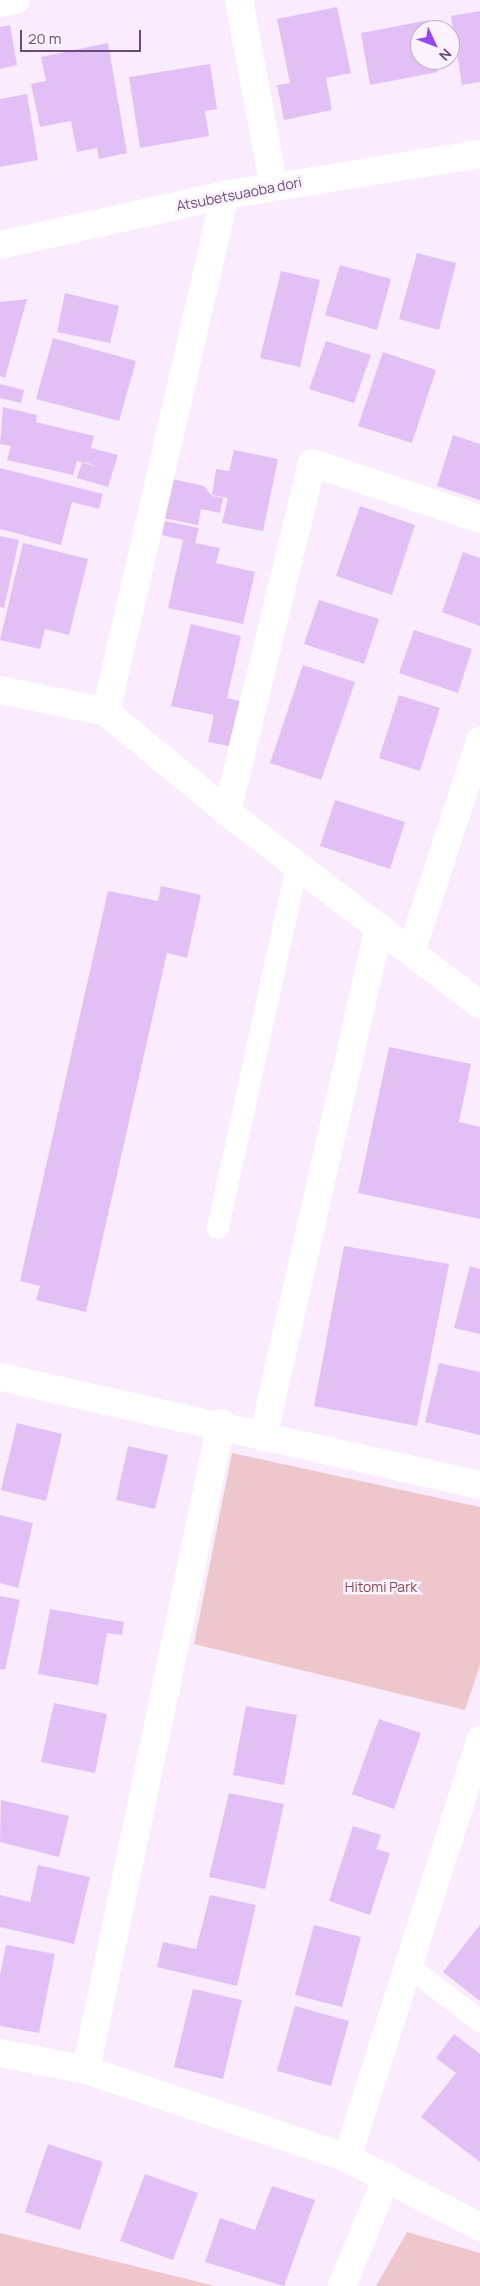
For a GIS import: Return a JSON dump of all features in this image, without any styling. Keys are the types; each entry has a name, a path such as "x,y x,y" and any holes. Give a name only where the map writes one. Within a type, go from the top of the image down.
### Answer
{"street":[{"path":"0,3 16,0"},
{"path":"239,0 274,186"},
{"name":"Atsubetsuaoba dori","path":"0,245 225,195 480,154"},
{"path":"106,712 225,195"},
{"path":"226,812 312,463 480,519"},
{"path":"0,690 106,712 226,812 412,952 480,1006"},
{"path":"412,952 480,740"},
{"path":"263,1437 379,927"},
{"path":"0,1377 221,1423 263,1437 480,1485"},
{"path":"86,2070 221,1423"},
{"path":"347,2158 480,1740"},
{"path":"0,2053 86,2070 347,2158 387,2177 480,2227"},
{"path":"342,2286 387,2177"}],"lane":[{"path":"218,1228 297,866"},
{"path":"408,1966 480,2021"}],"green space":[{"name":"Hitomi Park","path":"232,1453 480,1507 480,1665 465,1710 194,1644"},
{"path":"407,2232 480,2253 480,2286 376,2286"},
{"path":"0,2233 215,2286 0,2286"}],"building":[{"path":"337,7 351,73 326,78 332,110 284,120 277,85 290,83 277,19"},
{"path":"480,11 480,82 462,85 460,70 460,20 452,20 451,16"},
{"path":"410,24 410,70 438,70 438,72 370,85 361,33"},
{"path":"10,25 17,65 0,69 0,27"},
{"path":"108,43 127,153 99,159 97,148 77,152 71,121 40,127 31,84 46,81 41,57"},
{"path":"210,64 217,109 205,111 209,136 140,148 129,77"},
{"path":"27,94 38,160 0,167 0,99"},
{"path":"417,253 456,263 439,330 399,319"},
{"path":"340,265 391,279 377,330 325,315"},
{"path":"281,271 320,280 300,367 260,358"},
{"path":"65,293 119,306 110,343 57,332"},
{"path":"27,299 5,378 0,376 0,302"},
{"path":"53,338 136,361 119,421 36,399"},
{"path":"326,341 371,355 354,403 309,389"},
{"path":"383,352 436,370 412,443 358,426"},
{"path":"0,384 24,390 21,403 0,398"},
{"path":"3,407 37,415 36,422 94,436 91,448 118,455 108,487 77,478 82,462 97,467 88,463 77,461 73,475 7,460 11,446 0,444"},
{"path":"453,435 480,444 480,500 437,486"},
{"path":"234,450 278,459 263,531 222,523 228,498 212,495 216,469 229,471"},
{"path":"0,468 103,494 99,509 72,502 61,545 0,529"},
{"path":"172,479 204,486 212,496 223,498 220,513 201,509 198,525 163,518"},
{"path":"360,506 415,525 392,595 336,576"},
{"path":"165,521 199,528 195,543 220,548 216,563 255,572 243,624 168,608 183,540 162,535"},
{"path":"0,536 19,540 4,608 0,607"},
{"path":"23,543 88,559 69,635 45,629 40,649 0,640"},
{"path":"463,552 480,558 480,626 442,612"},
{"path":"319,600 379,619 364,664 304,644"},
{"path":"191,624 241,636 227,698 240,701 229,746 208,742 214,715 171,706"},
{"path":"414,630 472,649 458,693 399,673"},
{"path":"303,665 355,682 321,780 270,763"},
{"path":"399,695 440,708 420,771 379,758"},
{"path":"335,800 405,822 390,869 320,846"},
{"path":"161,886 201,895 187,958 167,953 86,1312 36,1300 40,1286 20,1281 108,891 158,901"},
{"path":"389,1047 471,1064 459,1122 480,1127 480,1219 358,1193"},
{"path":"344,1246 449,1264 417,1426 314,1406"},
{"path":"470,1266 480,1269 480,1334 454,1328"},
{"path":"439,1363 480,1372 480,1435 425,1422"},
{"path":"17,1423 62,1434 46,1501 1,1490"},
{"path":"128,1446 168,1455 155,1509 116,1500"},
{"path":"0,1515 33,1523 18,1588 0,1583"},
{"path":"0,1596 20,1600 5,1670 0,1669"},
{"path":"50,1609 124,1622 122,1635 107,1633 98,1685 38,1674"},
{"path":"54,1703 107,1714 95,1773 41,1762"},
{"path":"246,1706 297,1715 284,1785 233,1775"},
{"path":"379,1719 421,1733 394,1809 352,1794"},
{"path":"229,1793 284,1804 265,1889 209,1877"},
{"path":"1,1800 69,1816 59,1857 0,1842"},
{"path":"353,1826 381,1835 376,1849 390,1853 370,1915 329,1901"},
{"path":"38,1865 90,1877 74,1944 0,1927 0,1895 30,1902"},
{"path":"210,1895 256,1905 237,1986 157,1967 163,1942 196,1949"},
{"path":"314,1925 361,1937 342,2007 295,1995"},
{"path":"480,1925 480,2001 443,1972"},
{"path":"6,1945 55,1954 39,2033 0,2026 0,1975"},
{"path":"193,1989 242,2000 223,2079 174,2067"},
{"path":"295,2006 349,2021 331,2086 277,2071"},
{"path":"454,2034 480,2054 480,2162 421,2117 456,2073 436,2058"},
{"path":"48,2144 103,2162 80,2230 25,2212"},
{"path":"145,2174 198,2193 173,2260 120,2241"},
{"path":"272,2186 315,2200 284,2286 205,2262 220,2218 255,2230"}]}
